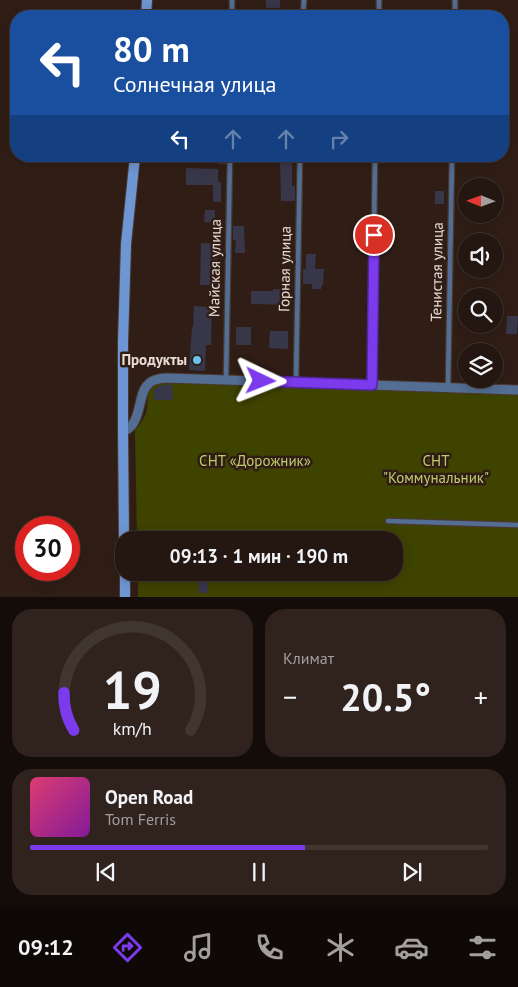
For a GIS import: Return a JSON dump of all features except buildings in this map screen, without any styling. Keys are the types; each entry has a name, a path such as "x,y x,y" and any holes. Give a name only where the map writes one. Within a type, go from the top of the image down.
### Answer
{"main road":[{"path":"124,531 123,342 126,244 134,162"},
{"path":"125,581 125,597"}],"street":[{"path":"123,432 136,419 143,390 153,380 167,378 518,390"}],"lane":[{"name":"Майская улица","path":"226,380 230,162"},
{"name":"Горная улица","path":"296,382 300,162"},
{"path":"372,385 375,162"},
{"name":"Тенистая улица","path":"448,388 452,162"},
{"path":"388,521 518,525"}],"green space":[{"path":"168,381 518,390 518,597 138,597 138,581 403,581 403,531 137,531 135,430 146,414 148,394 152,384"}],"place":[{"name":"Продукты","path":"197,360"}],"route":[{"path":"261,381 372,385 374,235"}],"park label":[{"name":"СНТ «Дорожник»","path":"255,461"},
{"name":"СНТ \"Коммунальник\"","path":"436,470"}]}
